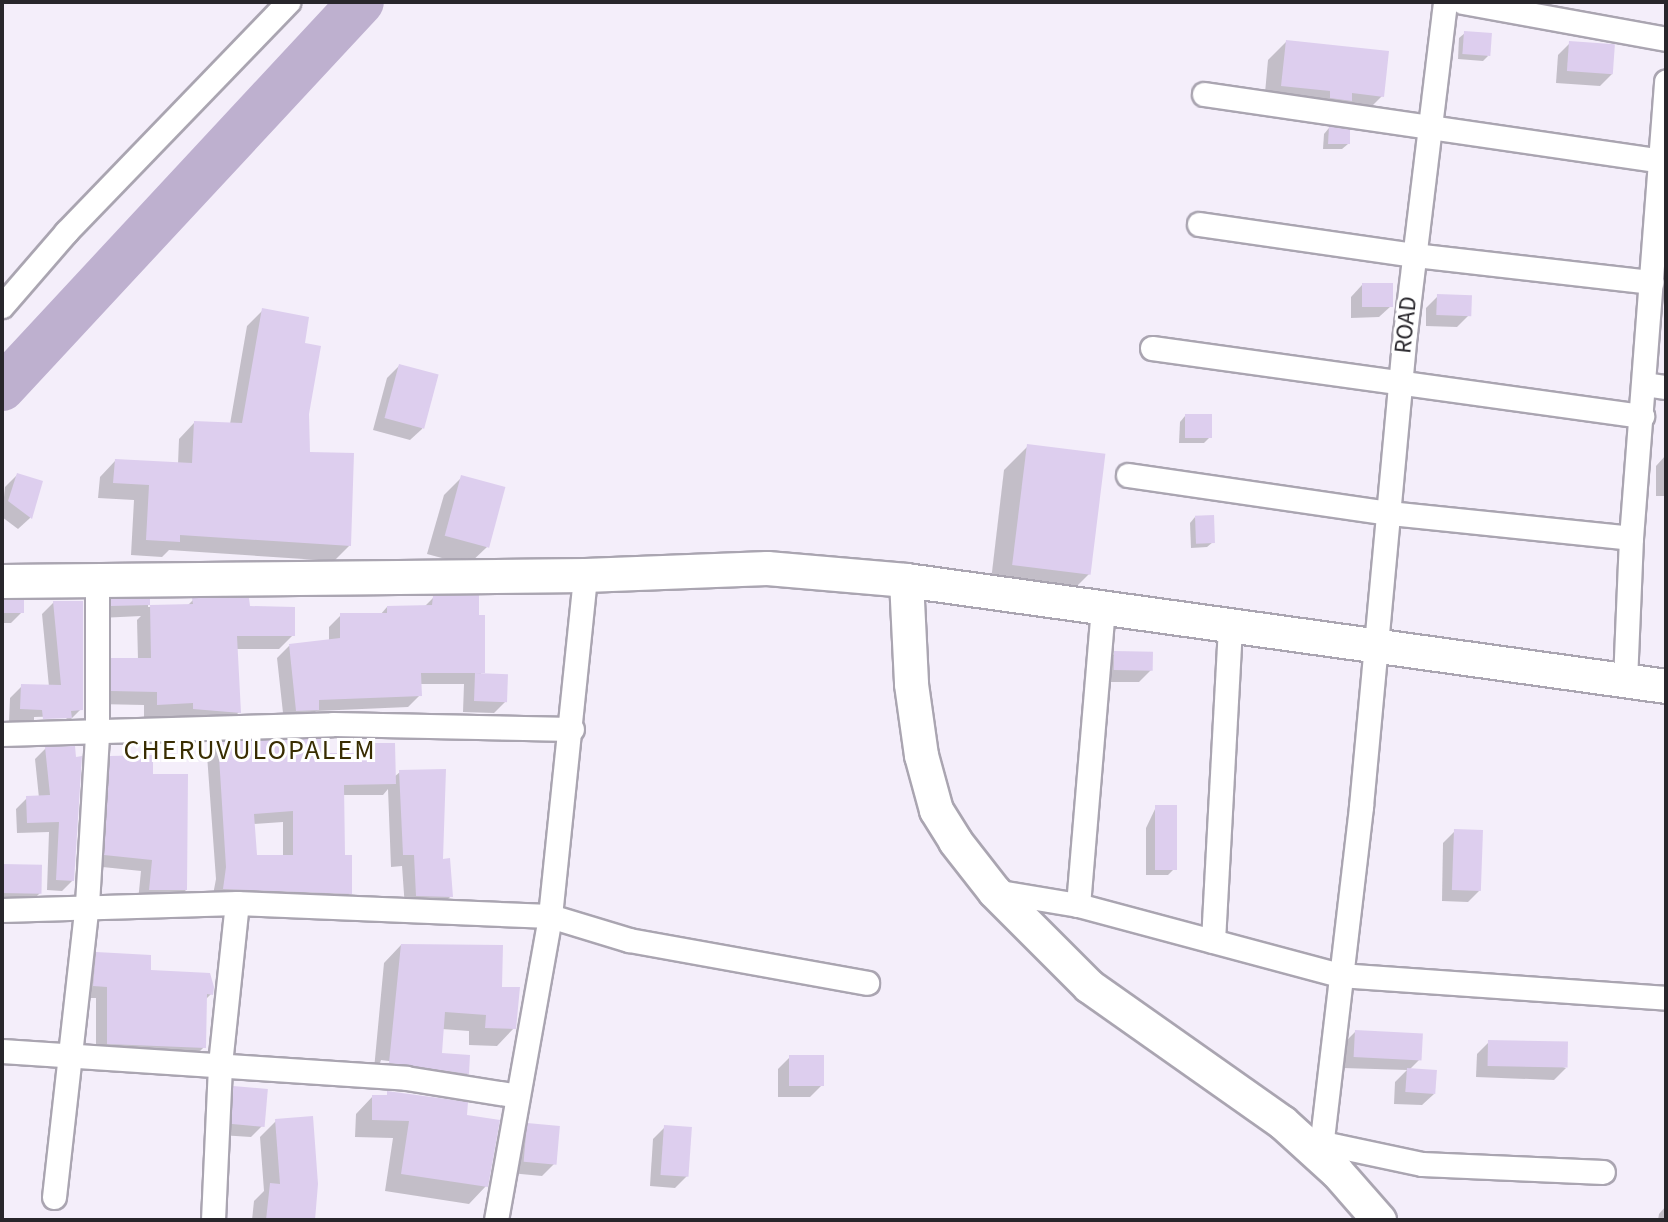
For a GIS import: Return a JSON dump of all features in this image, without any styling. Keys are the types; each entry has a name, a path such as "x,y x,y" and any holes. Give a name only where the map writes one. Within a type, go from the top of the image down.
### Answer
{"street":[{"path":"2,306 66,232 288,2"},
{"name":"ROAD","path":"1322,1149 1390,513 1414,255 1445,2"},
{"path":"1463,2 1666,39"},
{"path":"1625,681 1631,538 1642,416 1655,385 1651,282 1657,160 1666,81"},
{"path":"1204,94 1657,160"},
{"path":"1199,224 1414,255 1651,282"},
{"path":"1152,348 1642,416"},
{"path":"1128,475 1390,513 1631,538"},
{"path":"2,581 97,577 585,575 767,568 906,580 1374,648 1666,686"},
{"path":"496,1220 550,915 572,729 585,575"},
{"path":"54,1197 87,904 97,734 97,577"},
{"path":"906,580 911,684 921,755 936,810 994,891 1089,986 1322,1149 1379,1220"},
{"path":"1078,905 1103,608"},
{"path":"1213,941 1230,627"},
{"path":"2,734 97,734 333,724 572,729"},
{"path":"994,891 1078,905 1340,975 1666,998"},
{"path":"2,910 87,904 237,904 550,915 629,940 867,983"},
{"path":"213,1220 220,1064 237,904"},
{"path":"2,1051 405,1078 518,1096"},
{"path":"1322,1149 1422,1164 1603,1172"}],"building":[{"path":"1464,31 1492,33 1490,56 1462,54"},
{"path":"1286,40 1389,51 1384,97 1352,93 1352,101 1330,98 1330,91 1281,86"},
{"path":"1569,41 1615,44 1613,74 1567,71"},
{"path":"1329,126 1350,129 1350,144 1328,144"},
{"path":"1362,283 1393,283 1393,307 1362,307"},
{"path":"1437,294 1472,295 1471,316 1436,315"},
{"path":"262,308 309,317 305,343 321,346 309,414 310,452 354,453 351,546 180,535 180,542 146,540 149,485 113,483 115,459 192,463 194,421 242,423"},
{"path":"399,364 439,375 424,429 385,418"},
{"path":"1185,414 1212,414 1212,438 1185,438"},
{"path":"1027,444 1105,454 1091,575 1012,565"},
{"path":"17,473 43,481 32,519 8,501"},
{"path":"461,475 505,487 489,548 445,536"},
{"path":"1214,515 1215,543 1196,544 1195,516"},
{"path":"479,595 479,615 485,615 485,673 421,673 422,696 319,700 319,710 296,711 289,644 340,638 340,613 387,613 387,606 432,605 433,596"},
{"path":"192,598 249,598 250,606 295,607 295,636 237,636 241,713 193,709 193,703 157,705 157,692 111,691 111,658 151,658 150,605 193,604"},
{"path":"111,599 150,599 150,605 111,606"},
{"path":"2,600 24,600 24,613 2,613"},
{"path":"53,601 83,601 83,710 71,711 72,718 43,719 42,710 20,709 21,684 61,685"},
{"path":"1114,651 1153,652 1153,671 1114,670"},
{"path":"475,673 508,674 507,702 474,701"},
{"path":"322,738 323,753 371,753 371,743 395,743 396,784 344,785 345,855 352,855 352,894 223,889 226,867 218,741","holes":["293,811 293,855 257,855 254,814"]},
{"path":"75,746 76,757 82,756 74,881 56,880 59,822 27,823 26,796 50,795 45,747"},
{"path":"153,755 153,774 188,774 187,890 149,890 152,860 104,855 110,756"},
{"path":"446,769 443,859 450,858 453,897 416,896 414,855 403,855 399,770"},
{"path":"1155,805 1177,805 1177,870 1155,870"},
{"path":"1454,829 1483,830 1481,891 1452,890"},
{"path":"2,864 42,865 41,894 2,893"},
{"path":"401,944 503,945 502,987 520,987 516,1029 485,1028 486,1015 445,1012 442,1053 470,1055 469,1074 389,1063"},
{"path":"96,952 151,955 151,970 210,973 214,987 213,995 207,994 206,1048 107,1044 107,987 93,986"},
{"path":"1355,1030 1423,1034 1421,1061 1354,1057"},
{"path":"1488,1040 1568,1041 1568,1067 1488,1066"},
{"path":"789,1055 824,1055 824,1086 789,1086"},
{"path":"1407,1068 1437,1070 1435,1094 1405,1092"},
{"path":"233,1086 268,1089 265,1127 230,1124"},
{"path":"387,1091 468,1102 467,1115 500,1120 488,1187 401,1174 409,1121 372,1120 372,1095 387,1095"},
{"path":"313,1116 318,1184 315,1220 266,1220 270,1183 280,1184 275,1119"},
{"path":"527,1123 560,1126 556,1165 524,1162"},
{"path":"664,1125 692,1127 688,1177 661,1175"}],"waterway":[{"path":"2,388 361,2"}],"district":[{"name":"CHERUVULOPALEM","path":"250,750"}]}
